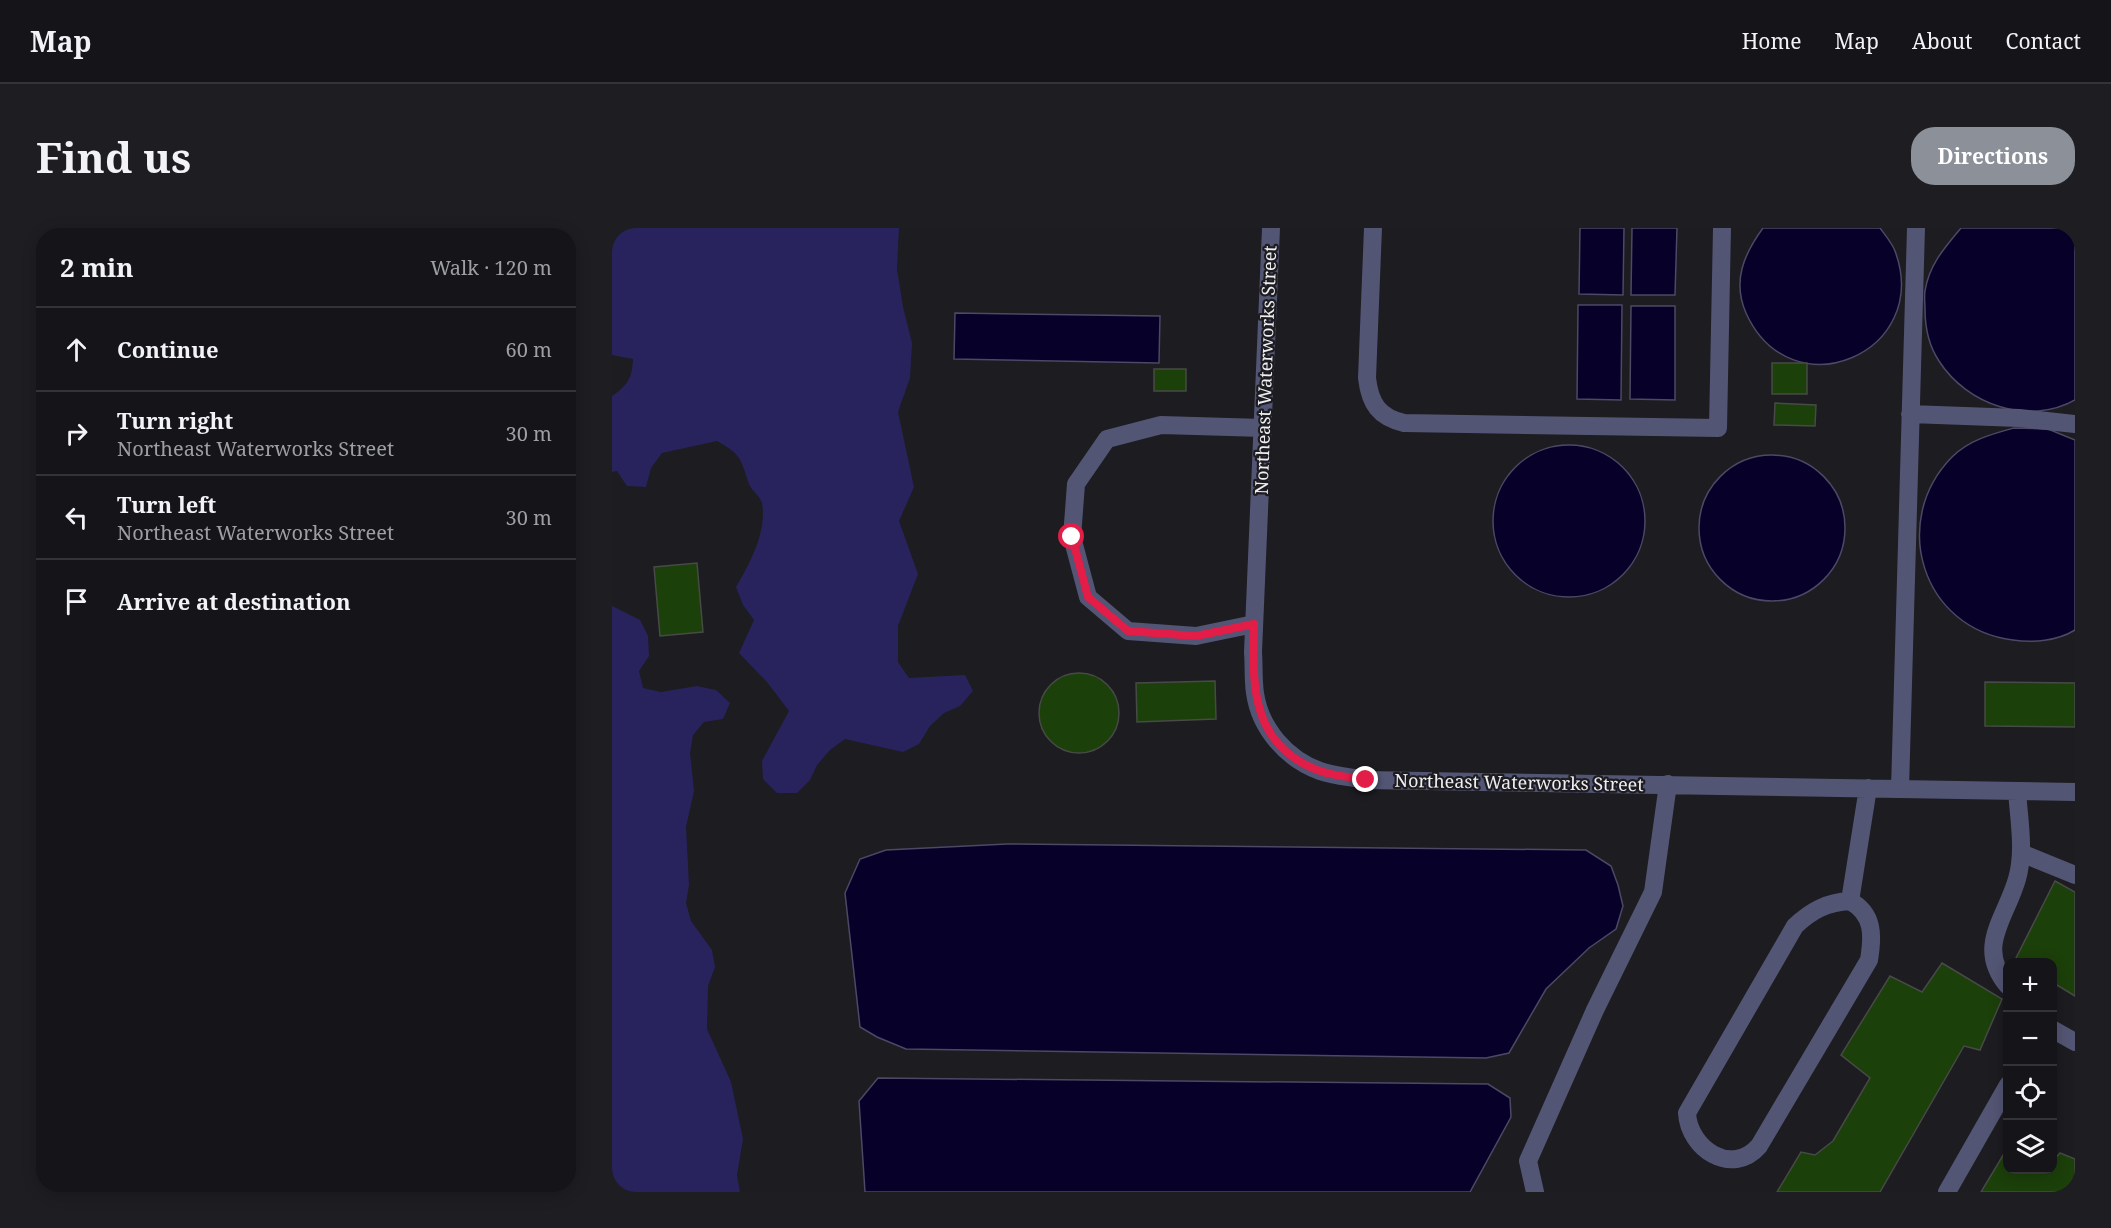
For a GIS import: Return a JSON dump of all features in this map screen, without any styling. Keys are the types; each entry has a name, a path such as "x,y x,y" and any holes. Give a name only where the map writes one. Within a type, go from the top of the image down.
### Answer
{"street":[{"name":"Northeast Waterworks Street","path":"1271,228 1254,624 1255,693 1259,712 1273,738 1302,763 1322,772 1366,780 2075,792"},
{"path":"1373,228 1367,378 1372,399 1385,417 1404,423 1719,428 1722,228"},
{"path":"1900,789 1916,228"},
{"path":"1910,414 2019,418 2075,424"},
{"path":"1254,624 1196,636 1128,631 1088,597 1072,537 1076,484 1107,439 1161,425 1263,428"},
{"path":"1535,1192 1528,1161 1595,1010 1653,892 1668,784"},
{"path":"1850,901 1868,788"},
{"path":"2003,979 1998,971 1993,946 1995,932 2017,879 2021,853 2017,791"},
{"path":"2021,853 2075,876"},
{"path":"1850,901 1866,914 1871,926 1869,960 1759,1146 1752,1154 1744,1157 1720,1157 1706,1151 1697,1143 1688,1123 1687,1113 1795,926 1814,910 1827,904 1850,901"},
{"path":"2057,1032 2075,1042"},
{"path":"1947,1192 2003,1092"}],"shaded area":[{"path":"620,228 899,228 897,269 912,343 910,378 898,412 914,487 899,521 918,574 898,626 898,662 909,678 965,675 973,691 960,706 944,713 930,726 919,744 903,752 845,739 830,750 817,765 810,780 797,793 777,793 763,779 762,761 789,711 767,682 739,653 754,620 743,605 736,587 752,558 760,536 763,514 761,500 749,484 739,458 717,441 662,453 651,468 646,487 627,486 617,471 612,472 612,396 628,380 632,371 633,359 612,355 612,235"},
{"path":"1580,228 1624,228 1623,295 1579,294"},
{"path":"1632,228 1677,228 1675,295 1631,295"},
{"path":"1763,228 1880,228 1895,251 1901,287 1894,318 1876,342 1852,358 1823,364 1794,360 1767,343 1746,313 1740,290 1742,268 1750,248"},
{"path":"1961,228 2075,228 2075,400 2057,408 2038,411 2019,411 2000,407 1982,400 1966,389 1939,361 1927,329 1925,291 1934,265"},
{"path":"1578,305 1622,305 1621,400 1577,399"},
{"path":"1631,306 1675,306 1675,400 1630,399"},
{"path":"955,313 1160,316 1159,363 954,359"},
{"path":"2014,428 2048,429 2075,440 2075,630 2061,637 2045,640 2013,640 1982,632 1956,616 1937,594 1925,568 1920,540 1922,511 1933,483 1952,457 1973,442"},
{"path":"1569,445 1598,450 1612,457 1623,467 1633,478 1640,492 1645,521 1640,550 1633,564 1623,575 1612,585 1598,592 1569,597 1540,592 1526,585 1515,575 1505,564 1498,550 1493,521 1498,492 1505,478 1515,467 1526,457 1540,450"},
{"path":"1772,455 1800,460 1824,476 1840,500 1845,528 1840,556 1824,580 1800,596 1772,601 1744,596 1720,580 1704,556 1699,528 1704,500 1720,476 1744,460"},
{"path":"612,606 640,620 648,636 649,656 639,671 643,688 661,692 697,686 716,690 730,703 723,719 704,722 693,735 690,753 694,791 686,827 689,885 686,903 691,921 712,950 715,967 708,986 707,1029 731,1082 743,1139 737,1175 740,1192 612,1192"},
{"path":"1007,844 1586,850 1611,866 1623,906 1616,929 1589,948 1546,989 1509,1053 1486,1058 906,1049 860,1027 845,893 860,859 886,850"},
{"path":"878,1078 1488,1084 1510,1098 1511,1117 1470,1192 865,1192 859,1101"}],"building":[{"path":"1772,363 1807,363 1807,394 1772,394"},
{"path":"1154,369 1186,369 1186,391 1154,391"},
{"path":"1775,403 1816,405 1815,426 1774,425"},
{"path":"697,563 703,632 660,636 654,567"},
{"path":"1079,673 1094,676 1107,685 1116,698 1119,713 1116,728 1107,741 1094,750 1079,753 1064,750 1051,741 1042,728 1039,713 1042,698 1051,685 1064,676"},
{"path":"1215,681 1216,719 1137,722 1136,683"},
{"path":"1985,682 2075,683 2075,727 1985,726"},
{"path":"2055,881 2075,892 2075,996 2057,985 2057,958 2016,958"},
{"path":"1942,963 2002,999 1980,1050 1964,1046 1880,1192 1777,1192 1801,1152 1815,1155 1833,1141 1870,1078 1841,1055 1890,976 1922,992"},
{"path":"2060,1153 2075,1159 2075,1192 1981,1192 2003,1155 2003,1174 2057,1174 2057,1156"}],"route":[{"path":"1072,537 1088,597 1128,631 1196,636 1254,624 1255,693 1259,712 1273,738 1302,763 1322,772 1366,780"}]}
